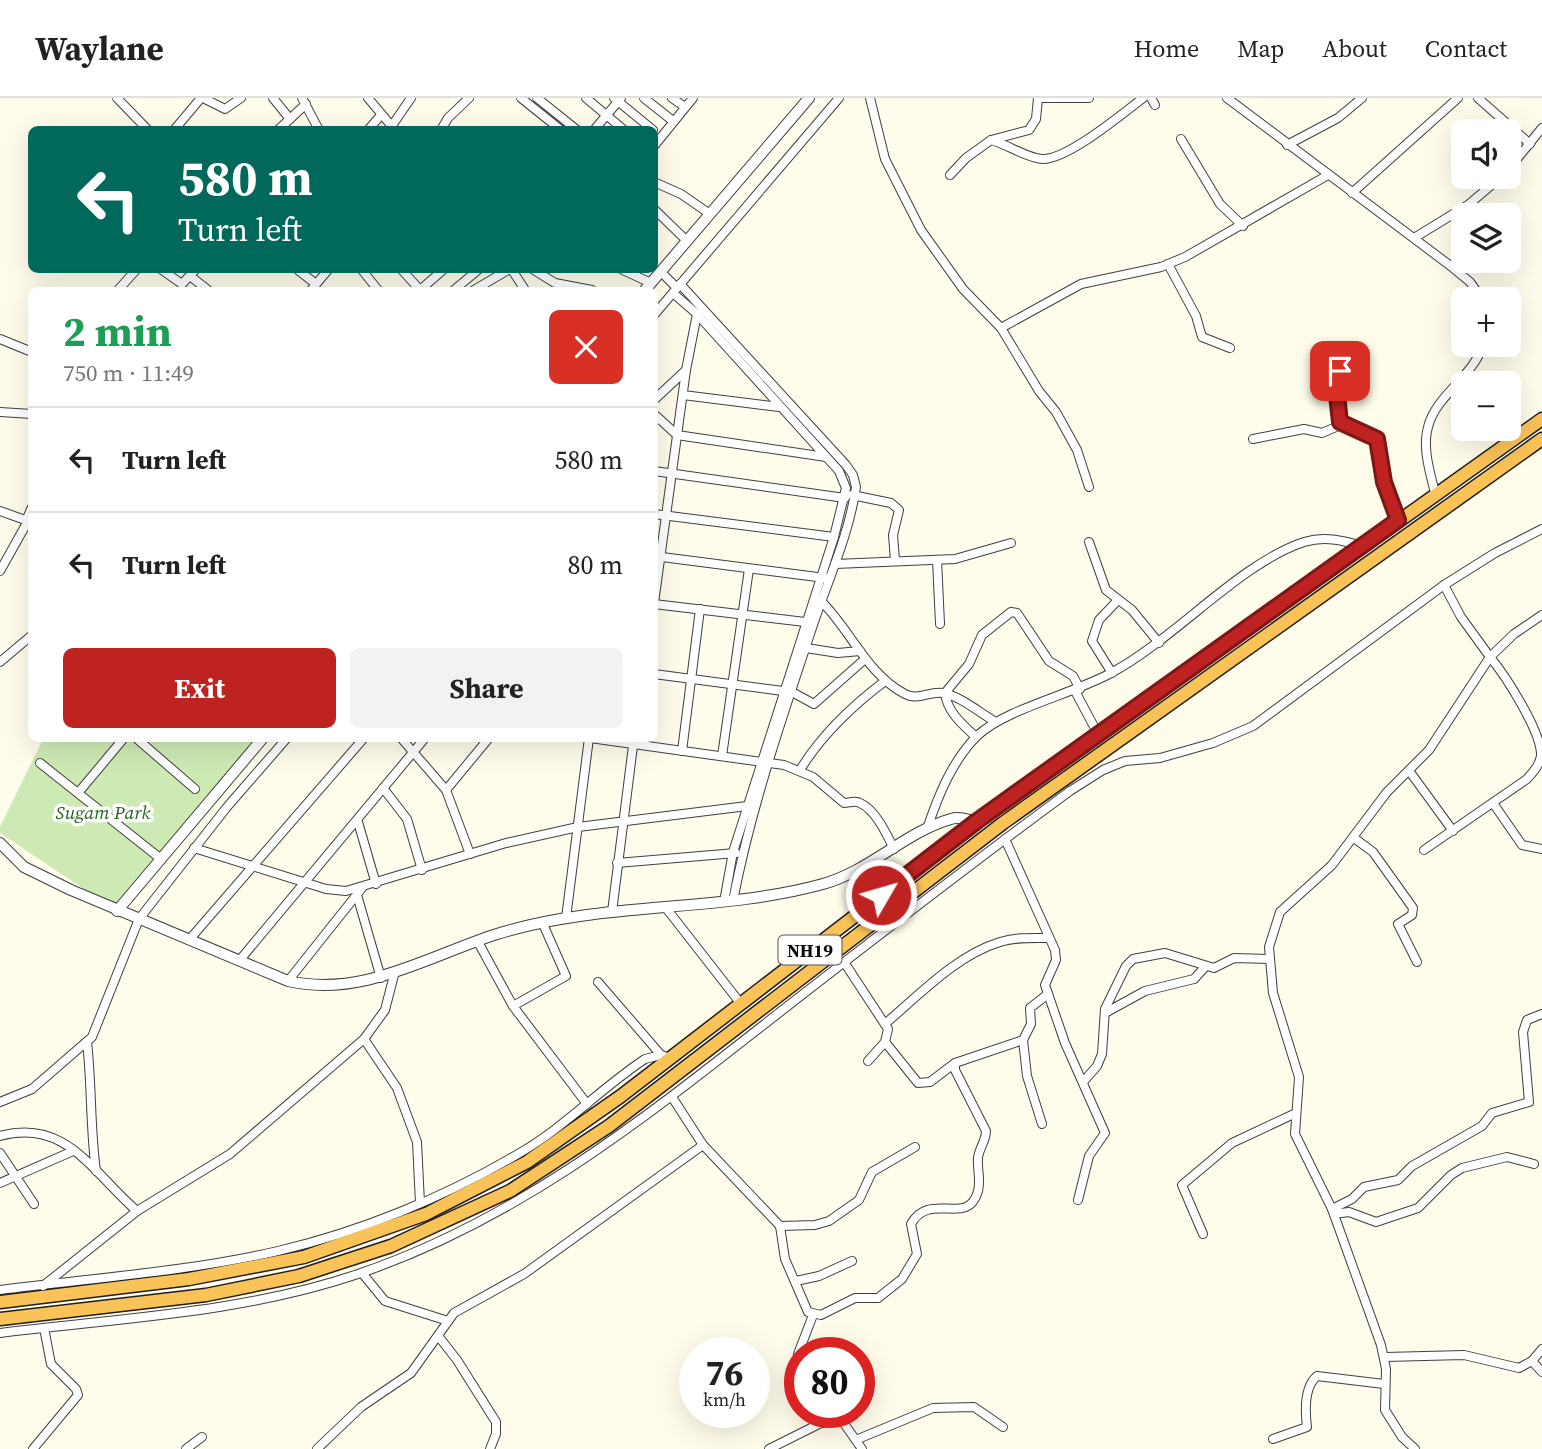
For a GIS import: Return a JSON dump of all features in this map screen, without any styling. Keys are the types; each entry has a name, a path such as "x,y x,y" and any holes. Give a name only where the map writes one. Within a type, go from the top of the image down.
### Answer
{"highway":[{"name":"NH19","path":"0,1303 246,1270 303,1257 389,1228 450,1202 527,1162 557,1143 666,1056 741,1004 977,821 1542,419"},
{"name":"NH19","path":"0,1319 206,1295 299,1276 391,1246 510,1191 609,1126 1003,822 1542,439"}],"street":[{"path":"117,98 144,126"},
{"path":"178,126 202,98 225,109 241,98"},
{"path":"273,98 290,119"},
{"path":"368,98 390,126"},
{"path":"394,126 411,98"},
{"path":"443,126 469,98"},
{"path":"521,98 556,126"},
{"path":"537,98 572,126"},
{"path":"586,98 619,126"},
{"path":"644,98 673,121"},
{"path":"672,98 685,107"},
{"path":"658,131 673,121 692,98"},
{"path":"627,273 648,287 809,98"},
{"path":"658,310 839,98"},
{"path":"870,98 885,159 921,230 962,289 1001,328 1065,426 1077,450 1088,486"},
{"path":"950,175 965,158 991,140 1029,130 1036,119 1041,98 1089,98"},
{"path":"991,140 1033,156 1051,157 1084,141 1143,98"},
{"path":"1227,98 1474,287"},
{"path":"1287,145 1338,118 1362,98"},
{"path":"1352,194 1458,98"},
{"path":"1478,98 1530,144"},
{"path":"598,126 618,99 649,126"},
{"path":"282,126 304,101 317,126"},
{"path":"371,126 381,115"},
{"path":"1521,155 1542,128"},
{"path":"1181,139 1220,204 1243,226"},
{"path":"1001,328 1081,284 1168,264 1243,226 1328,175"},
{"path":"658,184 681,194 710,214"},
{"path":"1414,239 1468,205 1487,189"},
{"path":"658,213 687,241"},
{"path":"1168,264 1196,316 1202,337 1230,348"},
{"path":"661,272 853,475 835,565 825,578 805,622 788,691 737,853"},
{"path":"121,287 133,273"},
{"path":"166,273 182,284 193,273 205,287"},
{"path":"301,273 313,287 325,273"},
{"path":"364,273 376,287"},
{"path":"405,273 417,287"},
{"path":"423,287 440,273"},
{"path":"458,287 474,273"},
{"path":"479,287 505,273"},
{"path":"547,274 568,287"},
{"path":"677,288 844,479 848,496 834,537 821,602 788,691"},
{"path":"698,314 686,370 673,475 658,556 825,578"},
{"path":"0,339 28,350"},
{"path":"1435,493 1426,445 1428,425 1437,410 1470,372 1477,357"},
{"path":"658,396 686,370"},
{"path":"1340,371 1337,395 1340,422"},
{"path":"683,396 779,407"},
{"path":"0,412 28,414"},
{"path":"658,418 677,435 826,457"},
{"path":"1254,439 1304,429 1322,433 1340,422"},
{"path":"1340,422 1377,439 1384,482 1398,520"},
{"path":"658,472 891,503 900,510 892,535 895,560"},
{"path":"0,511 28,522"},
{"path":"658,515 834,537"},
{"path":"0,570 28,526"},
{"path":"0,1333 160,1316 253,1301 362,1273 463,1232 527,1198 672,1097 1005,838 1103,770 1125,761 1160,758 1213,743 1252,726 1444,585 1495,553 1542,529"},
{"path":"927,829 951,772 976,737 996,722 1112,673 1159,643 1249,573 1303,542 1338,539 1362,546"},
{"path":"1089,542 1102,583 1132,610 1159,643"},
{"path":"835,565 971,557 1011,543"},
{"path":"937,560 940,624"},
{"path":"722,756 744,614 748,569"},
{"path":"1424,850 1527,779 1538,767 1541,752 1538,738 1512,688 1461,617 1444,585"},
{"path":"1112,673 1092,640 1099,620 1118,600"},
{"path":"821,602 848,630 863,655 885,681 910,697 945,693 996,722"},
{"path":"658,604 805,622"},
{"path":"682,751 700,609"},
{"path":"976,737 955,716 946,703 945,693 969,664 982,635 1014,611 1049,661 1073,676 1099,736"},
{"path":"1415,1449 1402,1437 1385,1410 1385,1357 1333,1212 1295,1134 1297,1069 1273,993 1269,947 1280,912 1332,865 1387,792 1410,772 1450,721 1490,657 1514,634 1542,615"},
{"path":"0,662 28,638"},
{"path":"806,648 863,655"},
{"path":"658,675 788,691 814,705 863,655"},
{"path":"800,770 839,721 885,681"},
{"path":"78,793 121,742"},
{"path":"140,742 195,789"},
{"path":"117,911 260,742"},
{"path":"0,1102 32,1089 87,1042 96,1029 139,919 194,848 284,742"},
{"path":"189,940 361,742"},
{"path":"405,742 446,790 470,854"},
{"path":"239,961 358,822 422,742"},
{"path":"446,790 486,742"},
{"path":"566,918 589,742"},
{"path":"612,912 634,742"},
{"path":"639,742 682,751 765,761 800,770 813,777 844,803 858,802 864,805 881,825 894,849"},
{"path":"729,902 747,806 765,761"},
{"path":"40,763 161,859"},
{"path":"1410,772 1453,831"},
{"path":"383,788 407,820 422,870"},
{"path":"1493,803 1522,845 1542,849"},
{"path":"288,981 359,892 376,884 470,854 578,827 747,806"},
{"path":"0,843 24,867 117,911 288,981 320,986 394,975 478,942 566,918 729,902 826,883 869,865 927,829 950,819 977,821"},
{"path":"358,822 376,884"},
{"path":"1005,838 1049,938 1056,960 1045,980 1048,994 1105,1137 1089,1156 1078,1200"},
{"path":"1354,838 1373,852 1413,908 1412,915 1398,924 1417,962"},
{"path":"194,848 326,890 359,892"},
{"path":"617,863 737,853"},
{"path":"359,892 380,978"},
{"path":"666,908 741,1004"},
{"path":"513,1006 566,976 543,924"},
{"path":"886,1023 943,975 982,950 1001,941 1049,938"},
{"path":"478,942 513,1006 587,1104"},
{"path":"1083,1082 1097,1066 1102,1054 1105,1013 1126,966 1133,959 1165,953 1214,968 1234,958 1269,959"},
{"path":"844,962 886,1023 886,1042 868,1061"},
{"path":"1105,1013 1145,991 1194,979 1206,966"},
{"path":"43,1286 137,1211 230,1154 364,1039 385,1010 394,975"},
{"path":"0,1290 151,1273 280,1251 355,1228 420,1203 518,1155 638,1064 666,1056 598,982"},
{"path":"1042,1124 1027,1076 1023,1040 1031,1024 1030,1008 1048,994"},
{"path":"1333,1212 1352,1199 1364,1186 1398,1180 1412,1166 1482,1126 1492,1113 1529,1102 1523,1032 1527,1020 1542,1014"},
{"path":"364,1039 397,1088 417,1142 420,1203"},
{"path":"886,1042 918,1083 930,1082 955,1063 1023,1040"},
{"path":"87,1042 91,1076 89,1116 96,1172"},
{"path":"672,1097 703,1145 780,1226 783,1252 808,1312 813,1315 828,1314 855,1298 883,1296 912,1267 918,1248 911,1224 920,1212 931,1207 967,1208 976,1198 980,1178 978,1158 986,1131 955,1070 955,1063"},
{"path":"1203,1234 1182,1185 1232,1143 1296,1113"},
{"path":"0,1136 26,1130 60,1139 137,1211"},
{"path":"317,1449 361,1407 405,1378 461,1308 511,1282 557,1252 703,1145"},
{"path":"780,1226 815,1225 829,1221 859,1200 872,1172 915,1147"},
{"path":"0,1183 73,1151"},
{"path":"0,1153 34,1204"},
{"path":"1333,1212 1349,1212 1376,1223 1418,1208 1451,1175 1462,1168 1507,1157 1534,1164"},
{"path":"796,1281 819,1276 852,1261"},
{"path":"362,1273 385,1301 448,1321"},
{"path":"805,1337 813,1315"},
{"path":"33,1449 78,1395 76,1389 51,1364 44,1328"},
{"path":"439,1337 457,1360 496,1422 496,1434 490,1449"},
{"path":"1385,1357 1464,1355 1519,1368 1532,1361 1542,1349"},
{"path":"1532,1361 1542,1372"},
{"path":"1273,1439 1307,1427 1306,1402 1312,1381 1317,1376 1384,1384"},
{"path":"858,1439 933,1408 974,1407 1003,1427"},
{"path":"769,1449 811,1428"},
{"path":"849,1428 862,1449"},
{"path":"186,1449 202,1437"}],"green space":[{"name":"Sugam Park","path":"42,742 260,742 117,911 0,833 0,827"}],"route":[{"path":"881,895 977,821 1398,520 1384,482 1380,444 1370,434 1340,422 1337,395 1340,371"}]}
